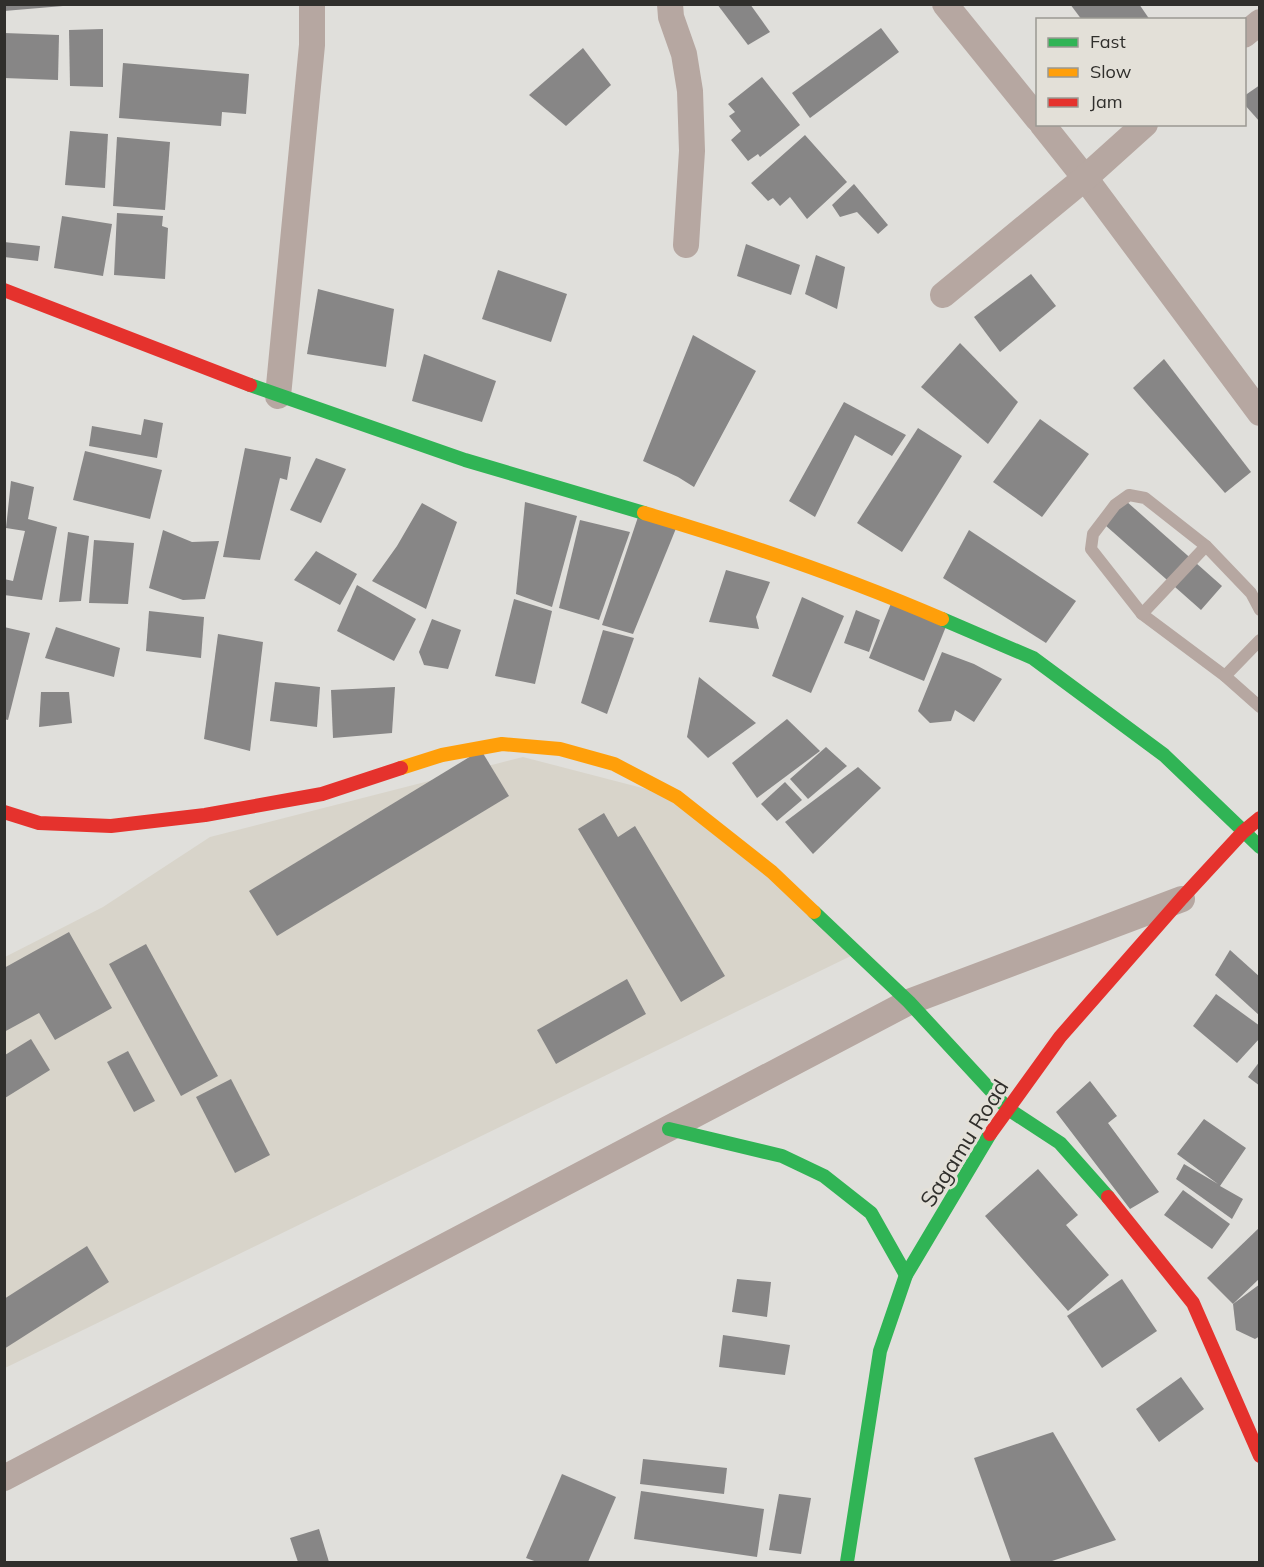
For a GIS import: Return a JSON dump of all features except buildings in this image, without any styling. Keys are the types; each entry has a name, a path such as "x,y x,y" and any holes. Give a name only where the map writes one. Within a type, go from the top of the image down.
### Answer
{"main road":[{"path":"4,290 278,396 465,460 731,539 892,598 1033,658 1164,755 1260,846"},
{"path":"4,812 39,823 111,826 205,815 322,794 442,755 502,744 560,749 614,764 677,797 771,873 909,1002 1008,1109 1060,1143 1104,1192 1193,1303 1260,1456"},
{"name":"Sagamu Road","path":"848,1563 880,1351 906,1275 985,1142 1060,1037 1182,898 1243,832 1260,818"},
{"path":"669,1129 782,1156 824,1176 871,1213 906,1275"}],"street":[{"path":"278,396 312,45 312,4"},
{"path":"670,4 671,17 684,54 690,91 692,151 686,245"},
{"path":"945,4 1036,117"},
{"path":"1246,34 1260,21"},
{"path":"1044,126 1260,413"},
{"path":"943,295 1085,178 1143,126"},
{"path":"4,1478 909,1002 1182,898"}],"lane":[{"path":"1260,610 1251,593 1206,546 1145,498 1130,495 1114,505 1093,534 1091,549 1142,614 1225,676 1260,706"},
{"path":"1142,614 1206,546"},
{"path":"1225,676 1260,640"}],"shaded area":[{"path":"523,757 677,797 857,953 5,1368 5,957 103,907 210,837"}],"traffic: fast":[{"path":"250,385 465,460 644,513"},
{"path":"942,619 1033,658 1164,755 1260,847"},
{"path":"814,912 909,1002 1008,1109 1060,1143 1108,1197"},
{"path":"669,1129 782,1156 824,1176 871,1213 906,1275"},
{"path":"847,1562 880,1351 906,1275 990,1134"}],"traffic: slow":[{"path":"644,513 794,562 942,619"},
{"path":"401,768 442,755 502,744 560,749 614,764 677,797 772,872 814,912"}],"traffic: jam":[{"path":"4,290 250,385"},
{"path":"4,812 39,823 111,826 205,815 322,794 401,768"},
{"path":"990,1134 1060,1037 1182,898 1243,832 1260,818"},
{"path":"1108,1197 1193,1303 1260,1456"}]}
